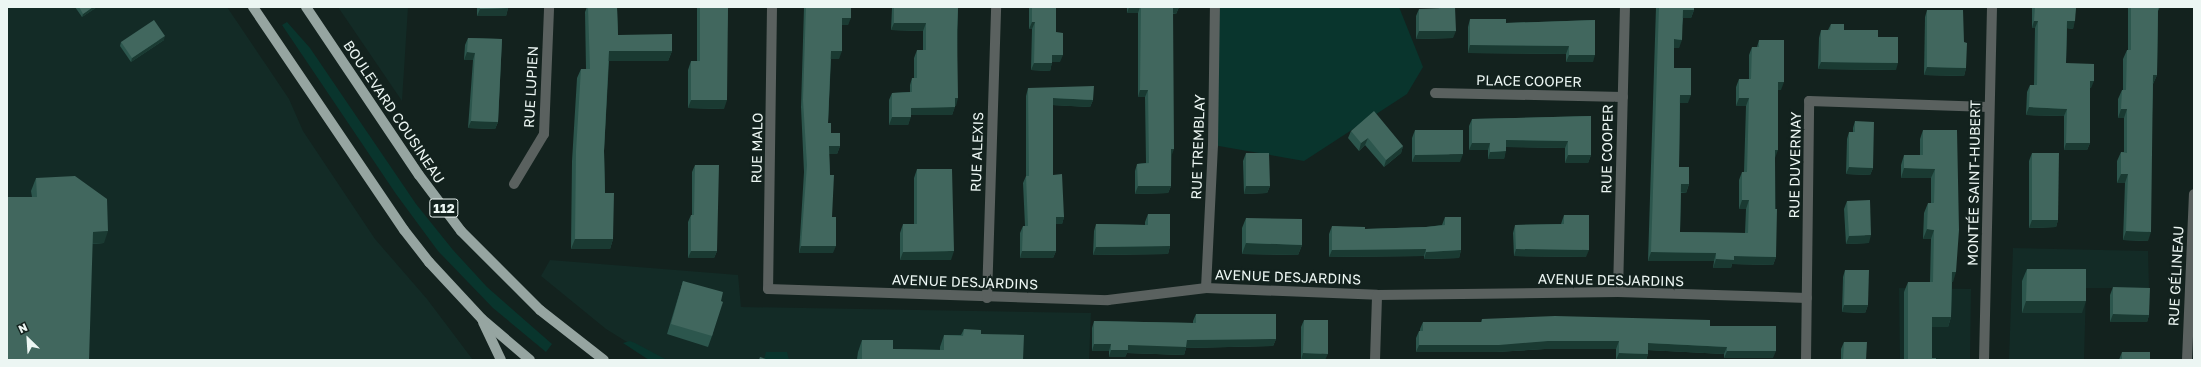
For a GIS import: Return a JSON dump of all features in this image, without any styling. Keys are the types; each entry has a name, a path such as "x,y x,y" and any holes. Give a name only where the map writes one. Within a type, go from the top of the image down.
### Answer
{"main road":[{"path":"253,7 404,230 482,319 530,360"},
{"name":"BOULEVARD COUSINEAU","path":"306,7 419,174 462,231 540,310 601,359"},
{"path":"482,319 501,360"}],"street":[{"name":"RUE LUPIEN","path":"514,184 544,134 549,7"},
{"name":"RUE MALO","path":"768,289 772,7"},
{"name":"RUE ALEXIS","path":"987,298 996,7"},
{"name":"RUE TREMBLAY","path":"1206,288 1213,145 1215,7"},
{"name":"RUE COOPER","path":"1618,292 1622,97 1626,7"},
{"name":"MONTÉE SAINT-HUBERT","path":"1984,360 1992,7"},
{"name":"PLACE COOPER","path":"1435,93 1622,97"},
{"name":"RUE DUVERNAY","path":"1806,360 1809,101 1989,107"},
{"name":"RUE GÉLINEAU","path":"2187,360 2194,194"},
{"name":"AVENUE DESJARDINS","path":"768,289 987,298 1108,300 1206,288 1377,295 1618,292 1807,298"},
{"path":"1375,360 1377,295"}],"shaded area":[{"path":"7,7 227,7 289,99 303,131 375,239 427,299 473,360 7,360"},
{"path":"338,7 408,7 402,101"},
{"path":"2013,248 2148,251 2149,288 2086,288 2084,360 2009,360"},
{"path":"550,260 738,275 741,307 1091,313 1089,360 656,360 606,329 541,276"},
{"path":"1899,288 1971,289 1970,360 1900,360"}],"green space":[{"path":"1215,7 1399,7 1423,67 1407,94 1304,161 1213,145"},
{"path":"287,22 310,48 416,204 453,250 487,287 552,344 546,352 493,308 438,251 396,194 282,25"},
{"path":"630,341 667,360 649,360 623,343"},
{"path":"766,352 787,352 789,360 764,359"}],"building":[{"path":"79,7 93,7 83,14"},
{"path":"480,7 508,7 508,8 480,9"},
{"path":"588,7 617,7 618,35 672,34 672,51 609,51 604,151 605,193 614,193 613,239 575,239 576,151 581,69 590,69"},
{"path":"700,7 728,7 727,100 691,100 691,61 700,61"},
{"path":"806,7 851,7 851,18 842,18 842,51 831,51 828,123 831,123 831,133 840,133 840,146 829,146 830,175 834,175 832,217 836,217 836,246 801,246 807,165 803,100"},
{"path":"894,7 958,7 958,98 955,98 955,107 911,108 911,117 892,117 892,93 912,92 912,78 917,78 917,50 926,50 926,23 894,23"},
{"path":"1032,7 1056,7 1056,32 1063,33 1063,55 1052,55 1052,63 1034,63 1035,22 1032,22"},
{"path":"1141,7 1173,7 1174,149 1171,149 1171,186 1138,186 1137,164 1149,163 1148,90 1140,90"},
{"path":"1455,7 1456,31 1419,31 1419,9"},
{"path":"1659,7 1694,7 1694,10 1683,10 1682,40 1674,39 1674,68 1691,68 1691,95 1680,95 1679,167 1689,167 1689,184 1681,184 1680,232 1748,233 1749,200 1742,200 1742,172 1747,172 1749,98 1739,98 1739,79 1751,79 1752,47 1759,47 1759,40 1784,40 1784,82 1778,82 1778,150 1775,150 1775,209 1777,209 1776,257 1734,256 1734,260 1716,259 1716,253 1651,252"},
{"path":"2035,7 2076,7 2075,21 2067,21 2066,63 2094,64 2094,81 2090,81 2090,143 2066,143 2067,109 2029,107 2030,85 2037,85 2038,21 2034,21"},
{"path":"2131,7 2158,7 2157,75 2153,75 2151,232 2126,231 2128,174 2121,174 2121,152 2127,153 2127,109 2121,109 2122,90 2126,90 2127,50 2131,50"},
{"path":"1927,10 1963,10 1964,42 1967,43 1966,68 1927,67"},
{"path":"1470,19 1506,19 1506,23 1595,20 1595,55 1569,55 1569,46 1470,45"},
{"path":"154,20 165,36 132,58 121,42"},
{"path":"1831,24 1844,24 1844,30 1878,30 1878,37 1898,37 1898,63 1821,62 1821,30 1830,30"},
{"path":"468,38 502,39 498,122 471,121 475,53 467,52"},
{"path":"1094,86 1093,100 1053,98 1053,175 1062,174 1064,217 1056,217 1056,251 1022,251 1023,226 1028,226 1026,176 1029,176 1028,88"},
{"path":"1374,111 1403,146 1386,160 1368,138 1361,143 1351,131"},
{"path":"1591,116 1591,155 1568,155 1568,141 1506,140 1506,151 1490,152 1490,143 1472,143 1472,119"},
{"path":"1855,121 1874,122 1873,168 1849,167 1849,132 1855,132"},
{"path":"1415,130 1463,130 1463,154 1415,155"},
{"path":"1923,130 1957,130 1959,230 1956,272 1952,272 1951,317 1932,317 1932,358 1936,358 1936,360 1908,360 1908,282 1933,282 1934,230 1927,229 1928,203 1934,203 1935,169 1904,168 1904,155 1923,155"},
{"path":"1246,153 1269,153 1270,186 1246,186"},
{"path":"2032,153 2059,153 2058,220 2032,220"},
{"path":"695,165 719,165 717,251 691,251 691,215 694,215"},
{"path":"917,169 952,169 954,251 903,252 903,224 917,224"},
{"path":"75,176 107,199 108,231 93,232 89,360 7,360 7,197 37,197 36,178"},
{"path":"1870,200 1871,235 1849,236 1847,201"},
{"path":"1148,214 1170,214 1170,246 1096,247 1096,224 1148,225"},
{"path":"1564,215 1589,215 1589,250 1516,249 1515,225 1564,224"},
{"path":"1445,217 1461,217 1461,250 1426,252 1426,249 1332,250 1332,226 1365,227 1365,229 1426,227 1445,225"},
{"path":"1246,218 1302,219 1302,245 1246,243"},
{"path":"2027,269 2086,269 2086,301 2026,301"},
{"path":"1845,270 1869,270 1868,305 1844,305"},
{"path":"683,281 723,292 721,301 723,302 712,336 671,324"},
{"path":"2113,287 2150,288 2149,315 2113,314"},
{"path":"1196,314 1276,314 1276,339 1187,340 1186,347 1128,345 1128,350 1111,350 1111,344 1094,344 1094,321 1196,323"},
{"path":"1555,316 1710,320 1710,326 1776,326 1776,351 1727,351 1727,347 1648,343 1648,354 1619,353 1619,341 1548,341 1499,345 1419,345 1419,331 1423,331 1423,322 1482,322 1482,319"},
{"path":"1304,320 1328,320 1328,354 1303,353"},
{"path":"964,329 981,330 981,334 1024,335 1023,360 846,360 862,359 862,340 893,340 893,349 944,350 944,335 963,336"},
{"path":"1844,342 1867,342 1866,360 1843,360"},
{"path":"2122,352 2150,352 2150,360 2122,360"},
{"path":"760,357 769,360 759,360"}]}
